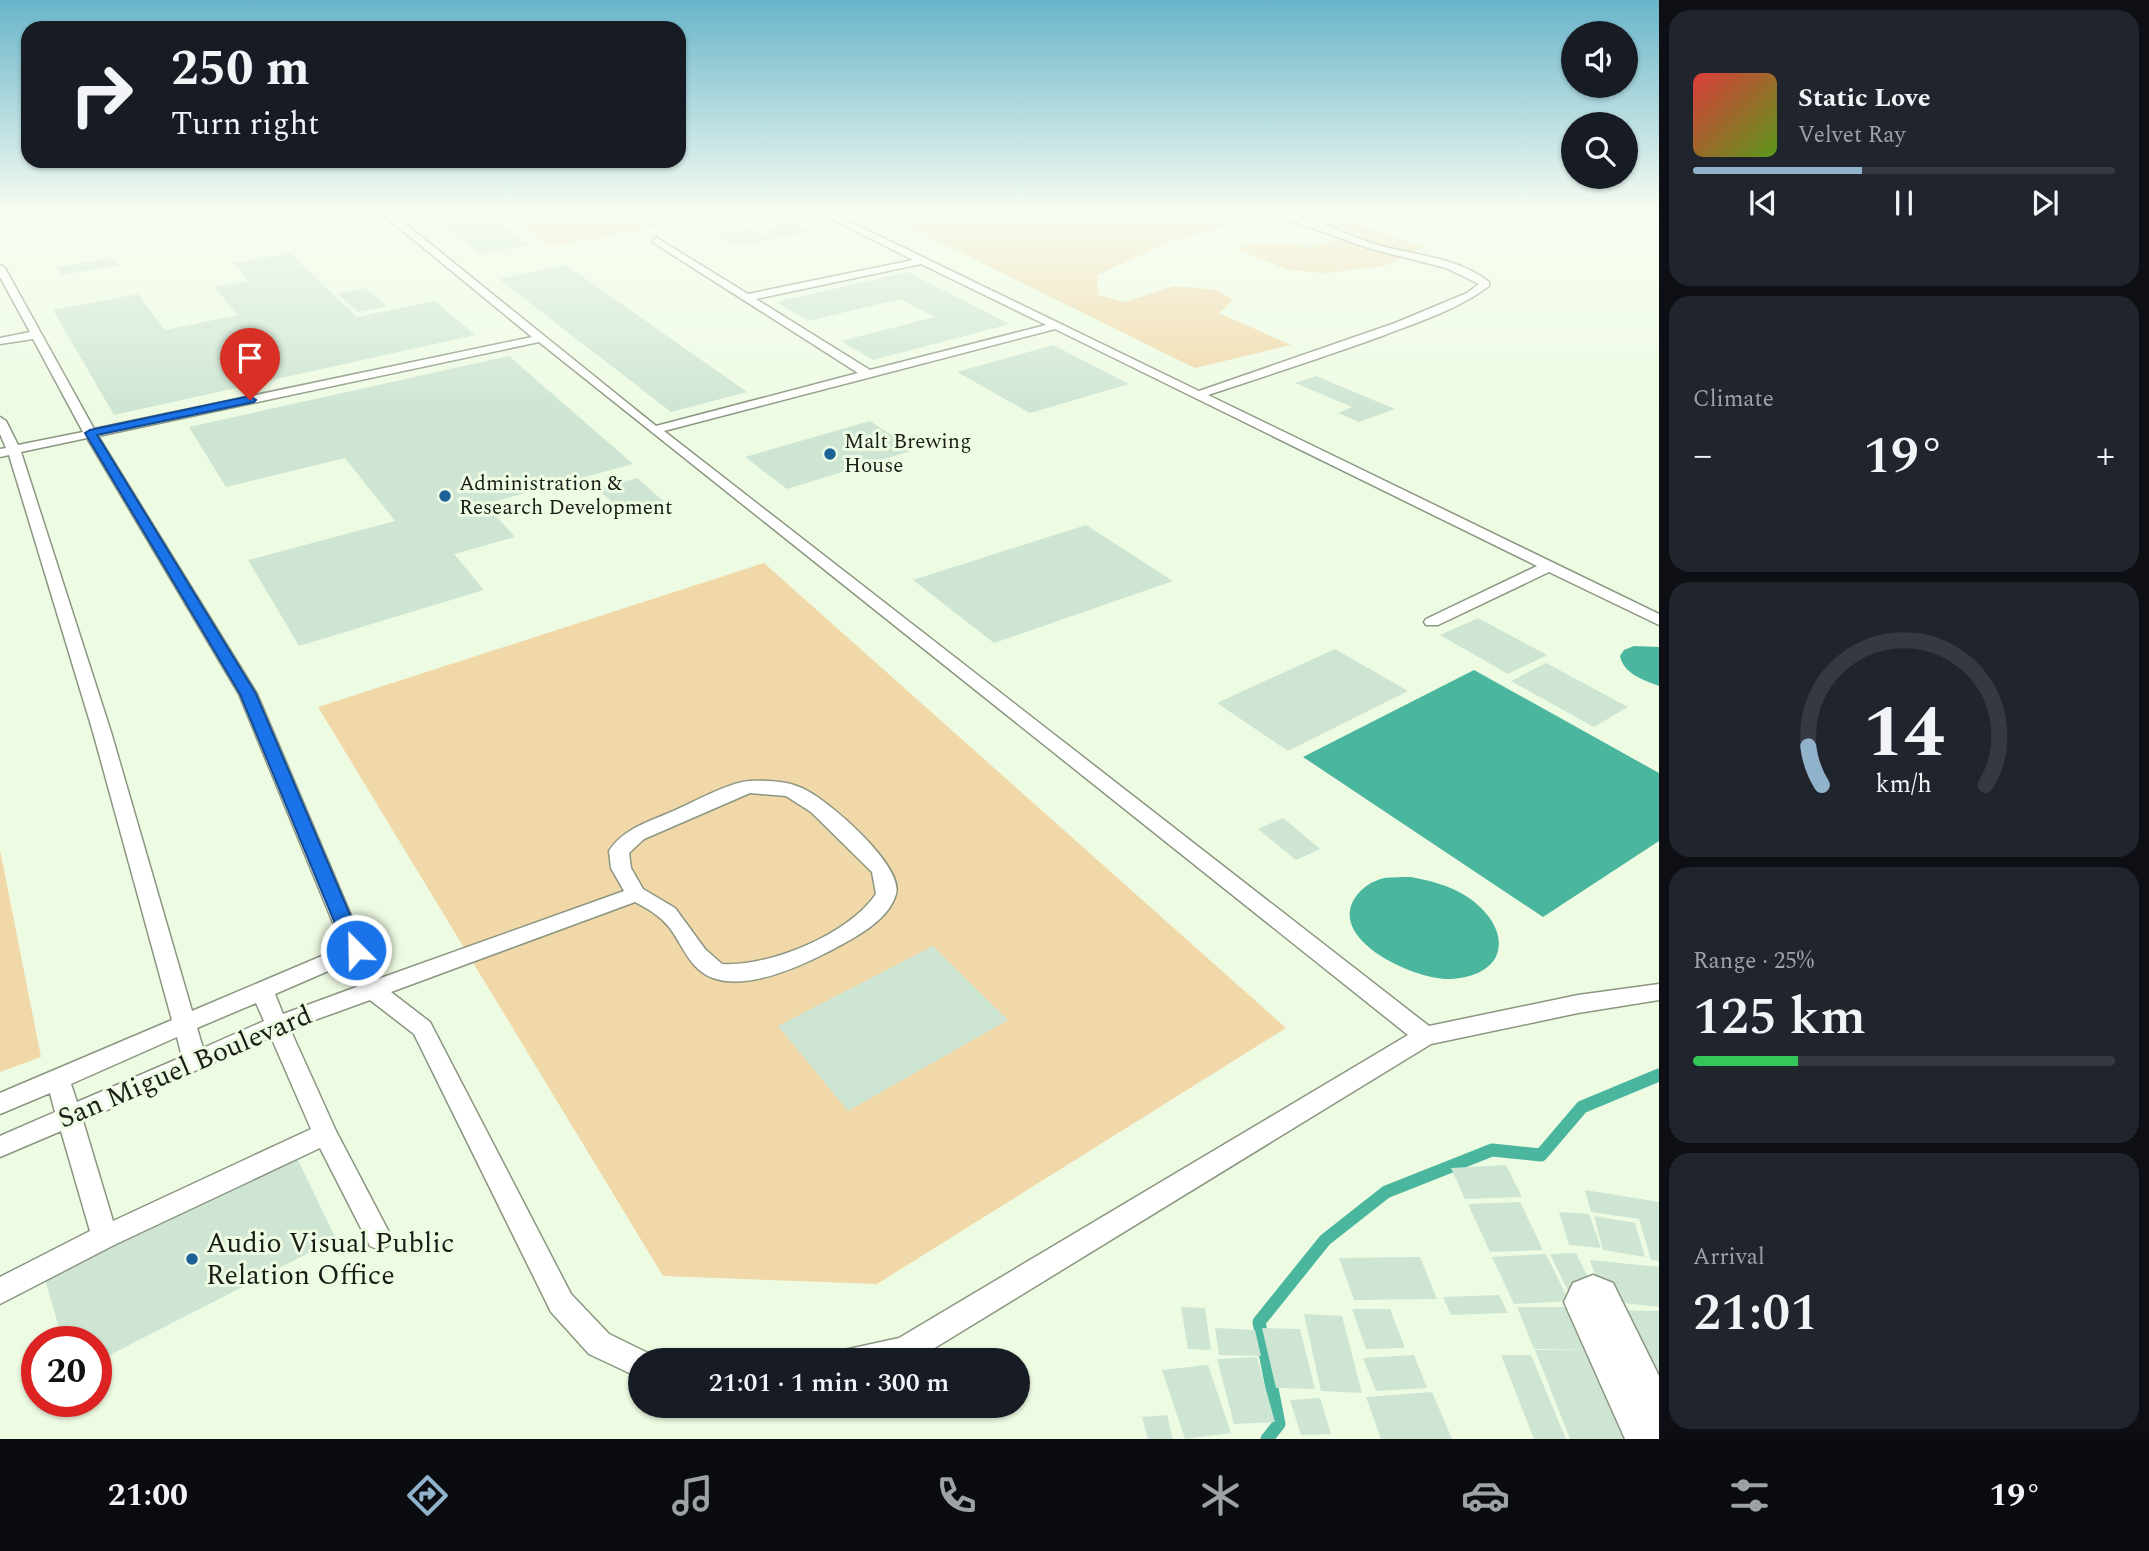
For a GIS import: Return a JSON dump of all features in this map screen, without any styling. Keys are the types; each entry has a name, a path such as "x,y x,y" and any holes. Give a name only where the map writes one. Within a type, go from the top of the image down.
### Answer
{"street":[{"path":"1593,1302 1657,1439"}],"lane":[{"path":"6,280 90,433 248,694 371,989 422,1028 561,1303 599,1344 628,1358"},
{"path":"470,280 653,430 777,524 1425,1036"},
{"path":"716,280 869,375"},
{"path":"744,299 832,280"},
{"path":"960,280 1659,620"},
{"path":"1198,395 1387,329 1469,297 1485,284 1482,280"},
{"path":"653,430 1055,326"},
{"path":"0,341 34,335"},
{"path":"7,452 543,338"},
{"path":"0,421 7,452 102,732 195,1061"},
{"path":"1432,622 1549,566"},
{"path":"766,786 783,788 801,795 831,820 883,873 887,892 879,907 860,923 798,957 764,970 739,975 716,972 700,958 667,912 636,894 621,868 619,851 637,835 747,787 766,786"},
{"name":"San Miguel Boulevard","path":"0,1147 277,1025 636,894"},
{"name":"San Miguel Boulevard","path":"0,1104 356,950"},
{"path":"262,991 325,1134 379,1238"},
{"path":"909,1348 1425,1036 1578,1004 1659,992"},
{"path":"58,1080 105,1237"},
{"path":"0,1292 105,1237 325,1134"}],"shaded area":[{"path":"1017,280 1097,280 1098,295 1125,302 1174,286 1217,290 1233,300 1219,313 1291,345 1195,368"},
{"path":"764,563 1286,1028 877,1284 663,1276 318,707"},
{"path":"0,850 41,1057 0,1072"}],"water":[{"path":"1634,646 1659,647 1659,686 1635,676 1622,662 1620,656 1624,650"},
{"path":"1474,670 1659,773 1659,841 1543,917 1303,757"},
{"path":"1411,877 1453,889 1466,896 1492,921 1498,934 1499,947 1495,959 1486,969 1471,976 1436,978 1397,965 1363,941 1352,927 1350,911 1357,895 1366,886 1380,879"}],"building":[{"path":"318,280 357,317 435,301 475,335 114,415 53,310 138,294 165,330 238,315 214,287 249,281"},
{"path":"500,280 588,280 747,392 671,412"},
{"path":"871,280 923,280 1010,324 873,360 841,341 935,317 900,299 808,321 776,302"},
{"path":"365,288 387,306 358,312 337,294"},
{"path":"1053,345 1129,384 1030,413 957,372"},
{"name":"Administration & Research Development","path":"509,356 633,464 485,504 515,537 454,554 484,590 299,646 248,560 395,521 345,458 226,487 189,427"},
{"path":"1316,376 1395,409 1359,422 1338,413 1352,407 1295,383"},
{"name":"Malt Brewing House","path":"870,421 914,450 787,489 745,457"},
{"path":"637,478 669,506 629,518 598,489"},
{"path":"1086,525 1173,581 994,643 913,580"},
{"path":"1478,618 1547,655 1508,674 1440,635"},
{"path":"1335,649 1408,691 1288,751 1217,703"},
{"path":"1546,663 1628,707 1594,727 1511,681"},
{"path":"1283,818 1320,849 1296,860 1258,829"},
{"path":"933,946 1008,1020 848,1111 778,1026"},
{"name":"Audio Visual Public Relation Office","path":"297,1158 336,1239 112,1354 112,1326 58,1326 45,1279"},
{"path":"1506,1165 1522,1197 1465,1199 1451,1168"},
{"path":"1585,1190 1659,1202 1659,1261 1651,1260 1639,1219 1591,1212"},
{"path":"1520,1202 1543,1250 1490,1252 1468,1204"},
{"path":"1559,1212 1589,1214 1601,1248 1569,1245"},
{"path":"1594,1216 1635,1223 1645,1257 1603,1250"},
{"path":"1576,1253 1598,1297 1571,1297 1550,1254"},
{"path":"1546,1254 1569,1301 1514,1304 1492,1257"},
{"path":"1420,1257 1437,1299 1354,1300 1339,1258"},
{"path":"1590,1260 1659,1267 1659,1307 1604,1301"},
{"path":"1499,1295 1508,1313 1451,1315 1443,1297"},
{"path":"1181,1307 1205,1308 1211,1350 1188,1349"},
{"path":"1517,1307 1593,1307 1655,1439 1570,1439 1535,1350 1597,1349 1534,1349"},
{"path":"1352,1309 1390,1309 1405,1348 1366,1349"},
{"path":"1612,1310 1659,1311 1659,1385"},
{"path":"1304,1314 1342,1316 1362,1393 1321,1391"},
{"path":"1215,1328 1255,1330 1261,1356 1219,1355"},
{"path":"1262,1328 1300,1329 1315,1389 1276,1388"},
{"path":"1414,1355 1427,1388 1376,1391 1363,1358"},
{"path":"1501,1355 1531,1355 1566,1439 1534,1439"},
{"path":"1257,1357 1275,1422 1234,1424 1217,1359"},
{"path":"1208,1365 1231,1433 1185,1439 1162,1370"},
{"path":"1432,1392 1452,1439 1381,1439 1366,1397"},
{"path":"1320,1398 1331,1434 1301,1435 1290,1400"},
{"path":"1167,1415 1173,1439 1148,1439 1142,1417"}],"waterway":[{"path":"1267,1439 1279,1424 1259,1322 1325,1240 1386,1192 1492,1150 1541,1155 1582,1107 1659,1075"}],"place":[{"name":"Malt Brewing House","path":"830,454"},
{"name":"Administration & Research Development","path":"445,496"},
{"name":"Audio Visual Public Relation Office","path":"192,1259"}],"route":[{"path":"250,400 90,433 248,694 356,950"}]}
